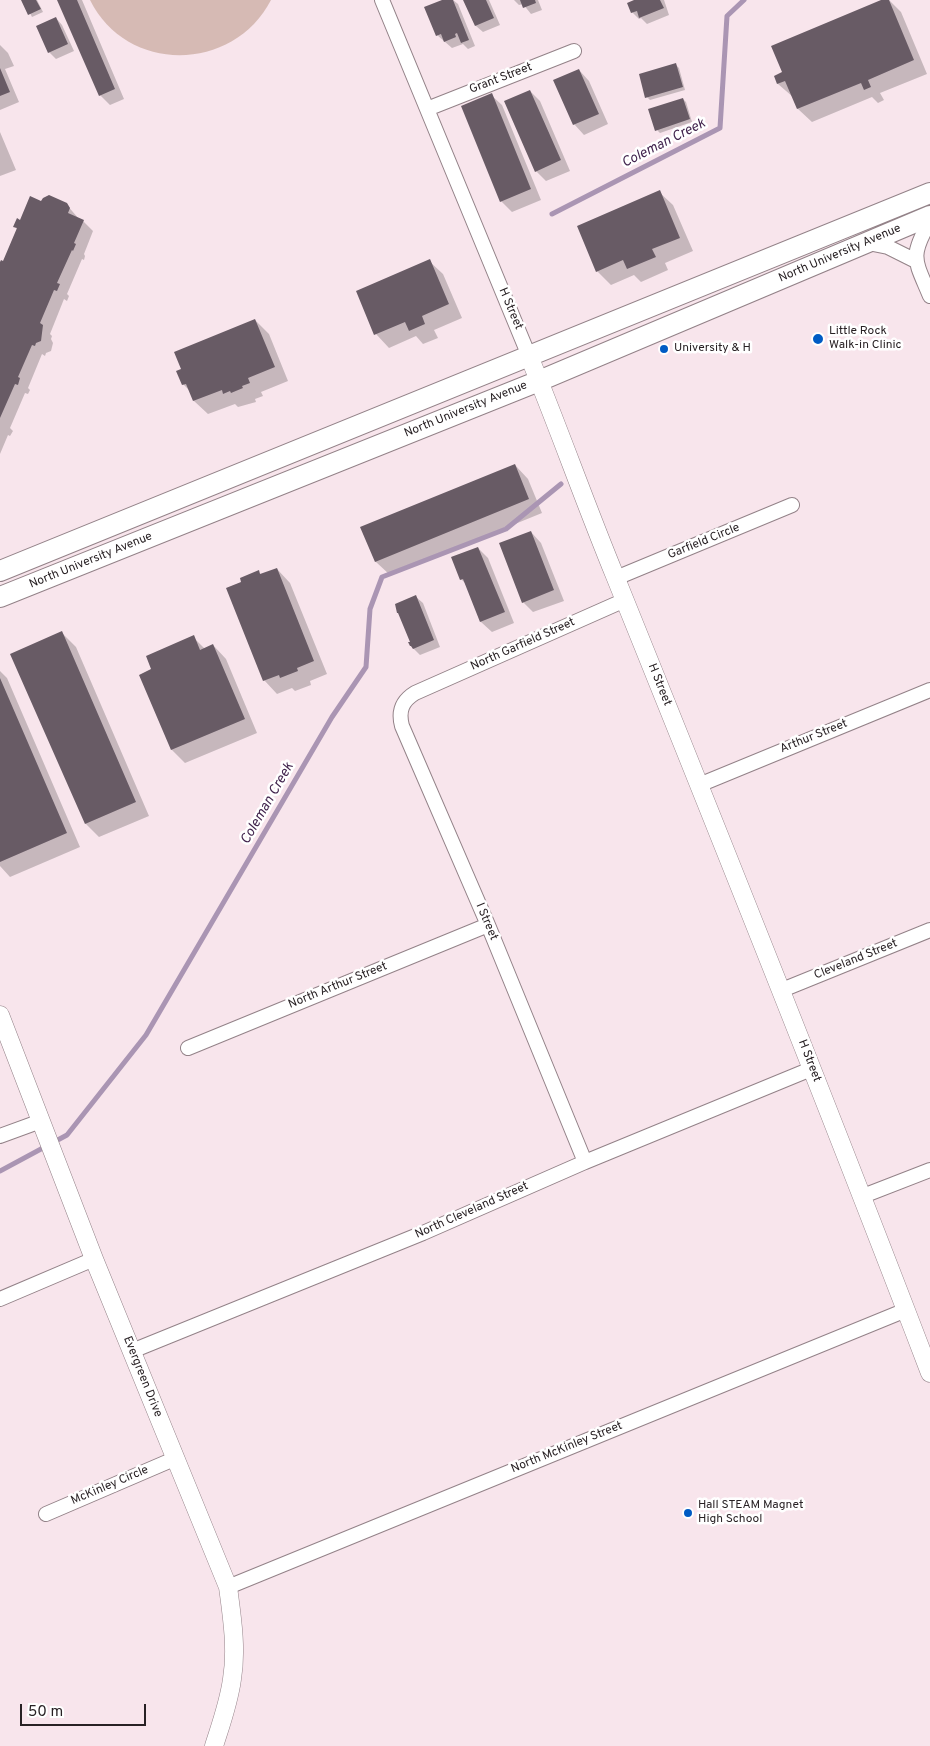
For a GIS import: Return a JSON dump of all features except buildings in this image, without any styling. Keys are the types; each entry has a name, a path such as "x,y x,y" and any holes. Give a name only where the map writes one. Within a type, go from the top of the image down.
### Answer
{"main road":[{"name":"North University Avenue","path":"0,571 724,275 930,193"},
{"name":"North University Avenue","path":"0,597 539,381 930,216"}],"street":[{"name":"H Street","path":"382,0 539,381 782,990 930,1373"},
{"name":"Grant Street","path":"427,109 574,50"},
{"path":"930,221 919,240 916,261 930,296"},
{"path":"865,243 888,247 916,261"},
{"name":"Garfield Circle","path":"616,578 792,504"},
{"name":"North Garfield Street","path":"421,690 625,600"},
{"name":"I Street","path":"421,690 408,698 402,705 400,718 402,726 488,925 586,1162"},
{"name":"Arthur Street","path":"699,784 930,690"},
{"name":"North Arthur Street","path":"188,1048 488,925"},
{"name":"Cleveland Street","path":"782,990 930,930"},
{"name":"Evergreen Drive","path":"0,1015 94,1260 228,1587 232,1617 234,1667 214,1746"},
{"name":"North Cleveland Street","path":"132,1351 423,1233 586,1162 811,1069"},
{"path":"0,1136 41,1121"},
{"path":"863,1196 930,1170"},
{"path":"0,1299 94,1260"},
{"name":"North McKinley Street","path":"228,1587 906,1310"},
{"name":"McKinley Circle","path":"46,1514 174,1459"}],"shaded area":[{"path":"90,0 271,0 254,24 232,41 207,51 180,55 154,52 129,42 107,24"}],"waterway":[{"name":"Coleman Creek","path":"552,214 720,128 727,16 744,0"},
{"name":"Coleman Creek","path":"0,1171 67,1135 146,1035 332,717 366,667 370,609 382,577 506,529 561,484"}],"place":[{"name":"Little Rock Walk-in Clinic","path":"818,339"},
{"name":"University & H","path":"664,349"},
{"name":"Hall STEAM Magnet High School","path":"688,1513"}]}
